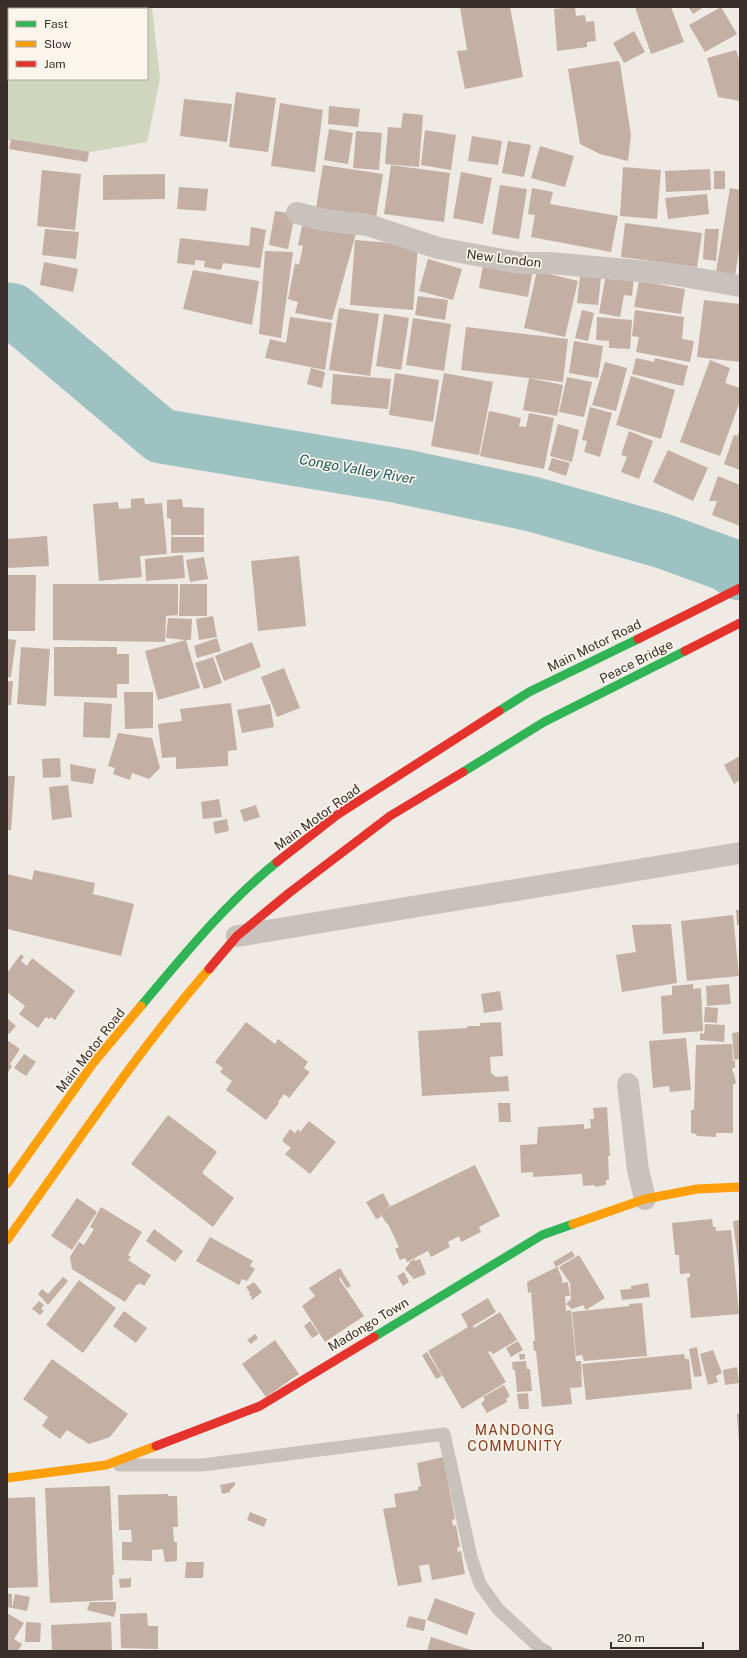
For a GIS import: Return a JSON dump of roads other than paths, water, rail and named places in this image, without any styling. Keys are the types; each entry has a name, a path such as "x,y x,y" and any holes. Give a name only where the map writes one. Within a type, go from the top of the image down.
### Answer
{"main road":[{"name":"Main Motor Road","path":"7,1184 94,1062 207,927 261,874 337,815 529,692 740,588"},
{"name":"Peace Bridge","path":"237,936 289,892 390,816 544,722 740,622"},
{"path":"7,1240 132,1066 192,988 237,936"},
{"name":"Madongo Town","path":"7,1478 106,1465 260,1406 542,1235 645,1199 696,1189 740,1187"}],"street":[{"name":"New London","path":"296,213 324,220 368,225 438,248 520,263 551,264 671,274 740,286"},
{"path":"237,936 740,853"},
{"path":"628,1084 638,1170 645,1199"}],"lane":[{"path":"106,1465 202,1465 444,1434 471,1557 480,1584 498,1608 540,1648 546,1651"}],"waterway":[{"name":"Congo Valley River","path":"7,310 13,311 161,436 400,476 532,504 663,541 726,564 740,573"}],"district":[{"name":"MANDONG COMMUNITY","path":"515,1438"}]}
